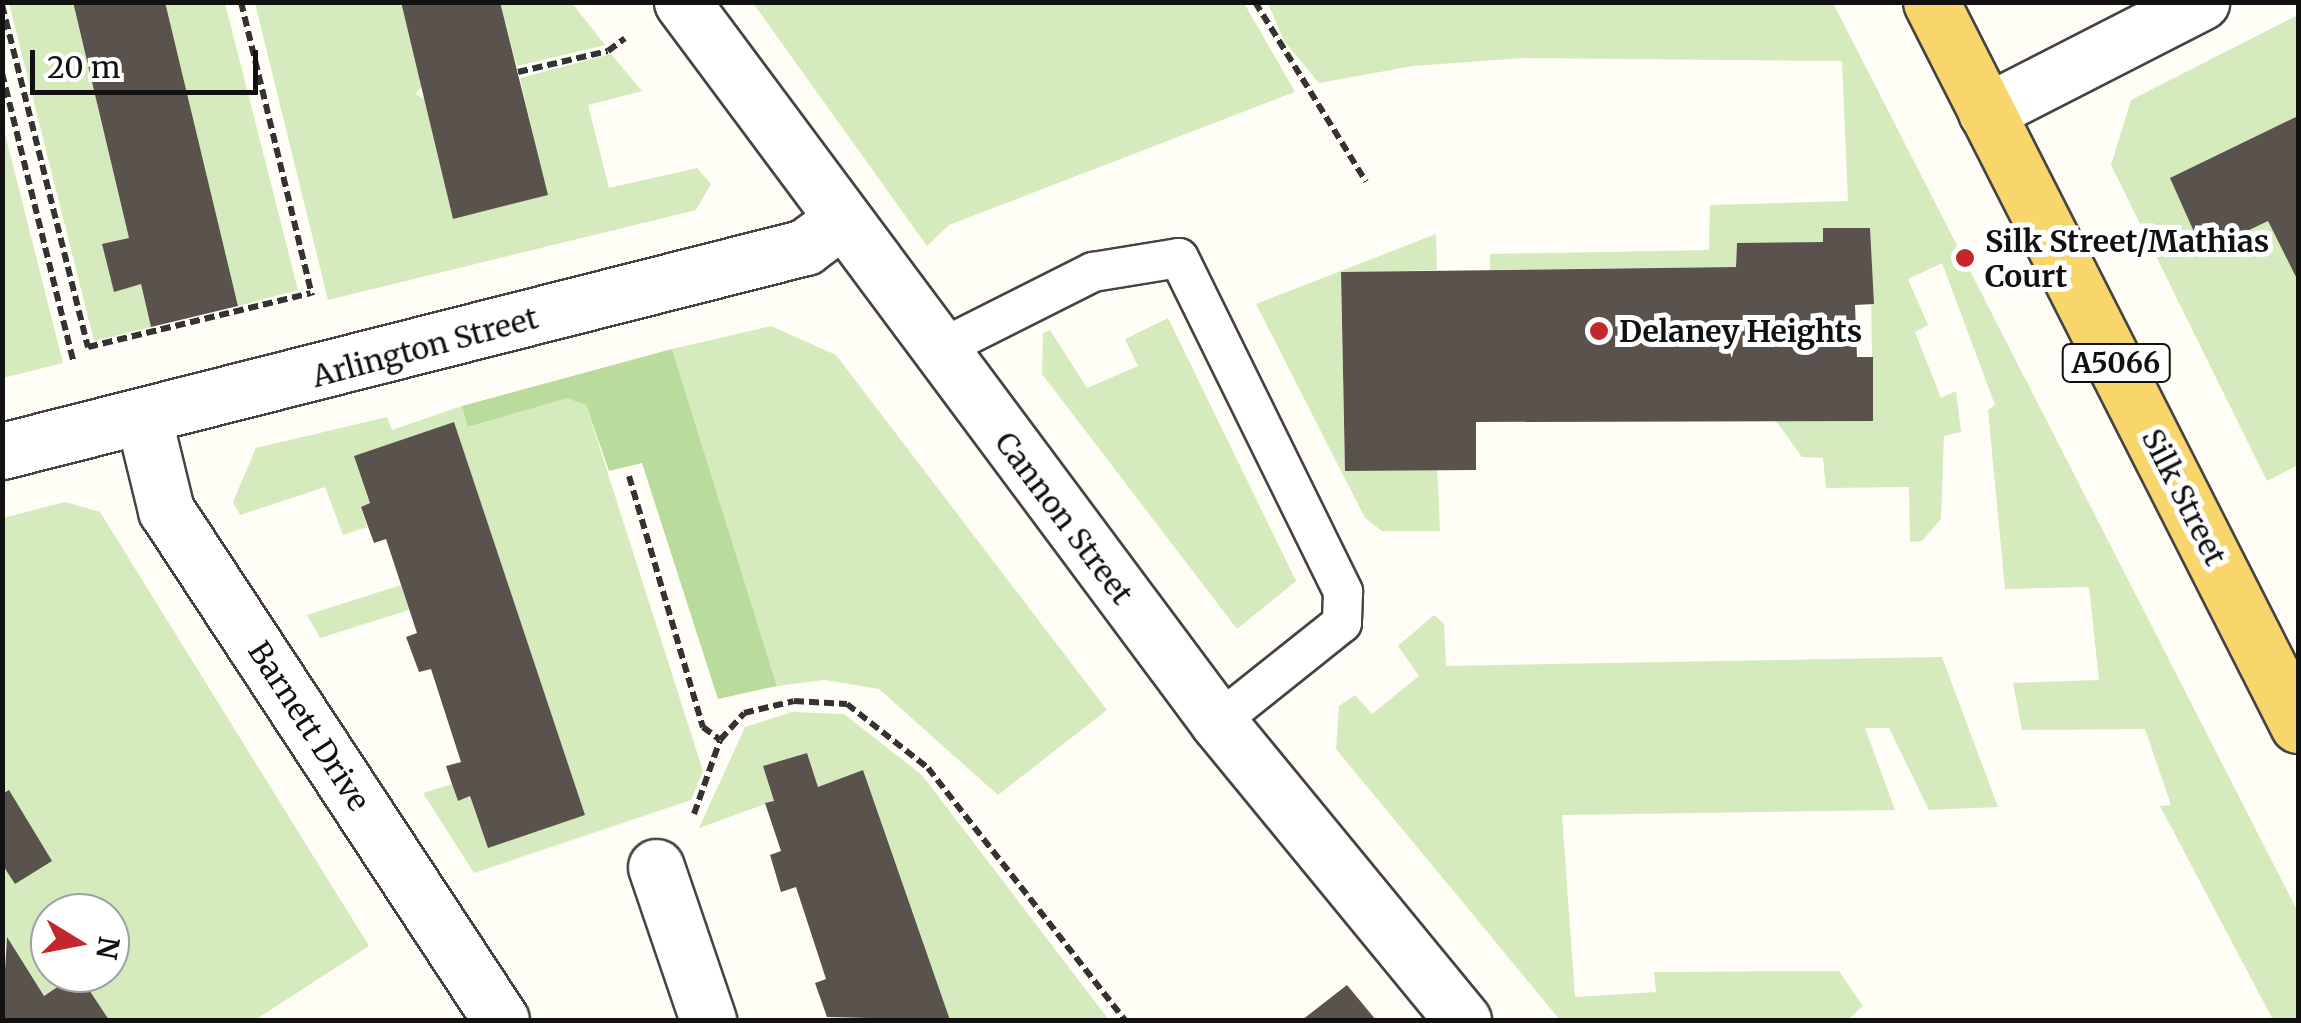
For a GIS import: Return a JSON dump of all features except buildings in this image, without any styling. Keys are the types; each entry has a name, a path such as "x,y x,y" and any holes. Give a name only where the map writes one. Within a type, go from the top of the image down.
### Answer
{"main road":[{"name":"Silk Street","path":"1931,2 2298,725"}],"street":[{"name":"Cannon Street","path":"682,2 839,222 1218,722 1463,1020"},
{"path":"1986,112 2201,2"},
{"name":"Arlington Street","path":"2,451 144,420 805,248 839,222"},
{"name":"Barnett Drive","path":"144,420 166,510 485,1015"},
{"path":"671,847 708,1020"}],"lane":[{"path":"938,350 1093,272 1179,258 1343,592 1342,624 1218,722"}],"path":[{"path":"241,2 314,305"},
{"path":"1255,2 1366,182"},
{"path":"2,5 88,347 311,293"},
{"path":"518,72 608,50 630,34"},
{"path":"2,73 76,374"},
{"path":"629,476 703,727 720,740"},
{"path":"671,847 720,740 744,713 794,701 846,704 877,722 928,768 1125,1020"}],"green space":[{"path":"9,3 73,3 129,238 102,245 114,291 141,284 151,327 94,341"},
{"path":"165,3 225,3 298,290 238,306"},
{"path":"255,3 401,3 422,87 415,94 425,99 453,219 547,195 520,78 611,54 642,91 588,105 609,188 697,168 711,184 696,210 328,300"},
{"path":"500,3 572,3 605,45 517,66"},
{"path":"753,3 1244,3 1295,92 949,225 927,246"},
{"path":"1268,3 1833,3 2298,912 2298,1019 2272,1018 2160,806 2171,805 2145,729 2022,730 2013,683 2099,680 2089,587 2005,589 1988,410 1995,405 1942,263 1908,279 1928,325 1915,332 1941,398 1956,391 1961,432 1944,436 1941,519 1922,541 1910,542 1909,487 1826,488 1823,458 1802,457 1776,421 1873,421 1870,228 1823,228 1823,242 1737,244 1736,267 1490,270 1490,254 1709,250 1710,205 1848,201 1842,61 1523,58 1413,66 1319,83 1284,41"},
{"path":"2298,15 2298,116 2170,179 2268,221 2298,281 2298,465 2267,481 2111,165 2131,100"},
{"path":"3,126 63,363 2,378"},
{"path":"1436,234 1437,270 1341,273 1345,471 1437,470 1440,531 1382,531 1365,518 1256,304"},
{"path":"1168,318 1296,581 1237,629 1042,374 1043,333 1050,330 1087,388 1138,366 1125,339"},
{"path":"771,326 836,355 1107,710 998,795 879,689 824,680 777,686 672,349"},
{"path":"672,349 777,686 718,699 642,463 609,471 586,405 567,398 468,427 462,406"},
{"path":"567,397 586,405 703,771 691,800 474,873 423,793 452,784 458,801 470,796 488,847 584,815 454,422 355,456 370,503 361,507 367,527 343,535 325,487 240,515 233,502 256,448 387,417 392,430 462,406 469,427"},
{"path":"65,502 100,512 369,946 255,1020 109,1020 91,993 130,993 130,893 30,893 30,977 3,940 3,518"},
{"path":"401,585 409,610 320,638 307,615"},
{"path":"1434,615 1444,624 1446,666 1942,657 1998,807 1929,810 1889,728 1865,728 1895,810 1562,815 1575,997 1656,992 1654,972 1839,971 1863,1006 1848,1020 1560,1020 1336,749 1339,706 1355,695 1372,714 1419,676 1398,646"},
{"path":"792,712 844,714 922,775 1109,1020 950,1020 863,770 818,787 807,753 763,766 774,801 699,828 745,727"}],"place":[{"name":"Silk Street/Mathias Court","path":"1965,258"},
{"name":"Delaney Heights","path":"1599,331"}]}
